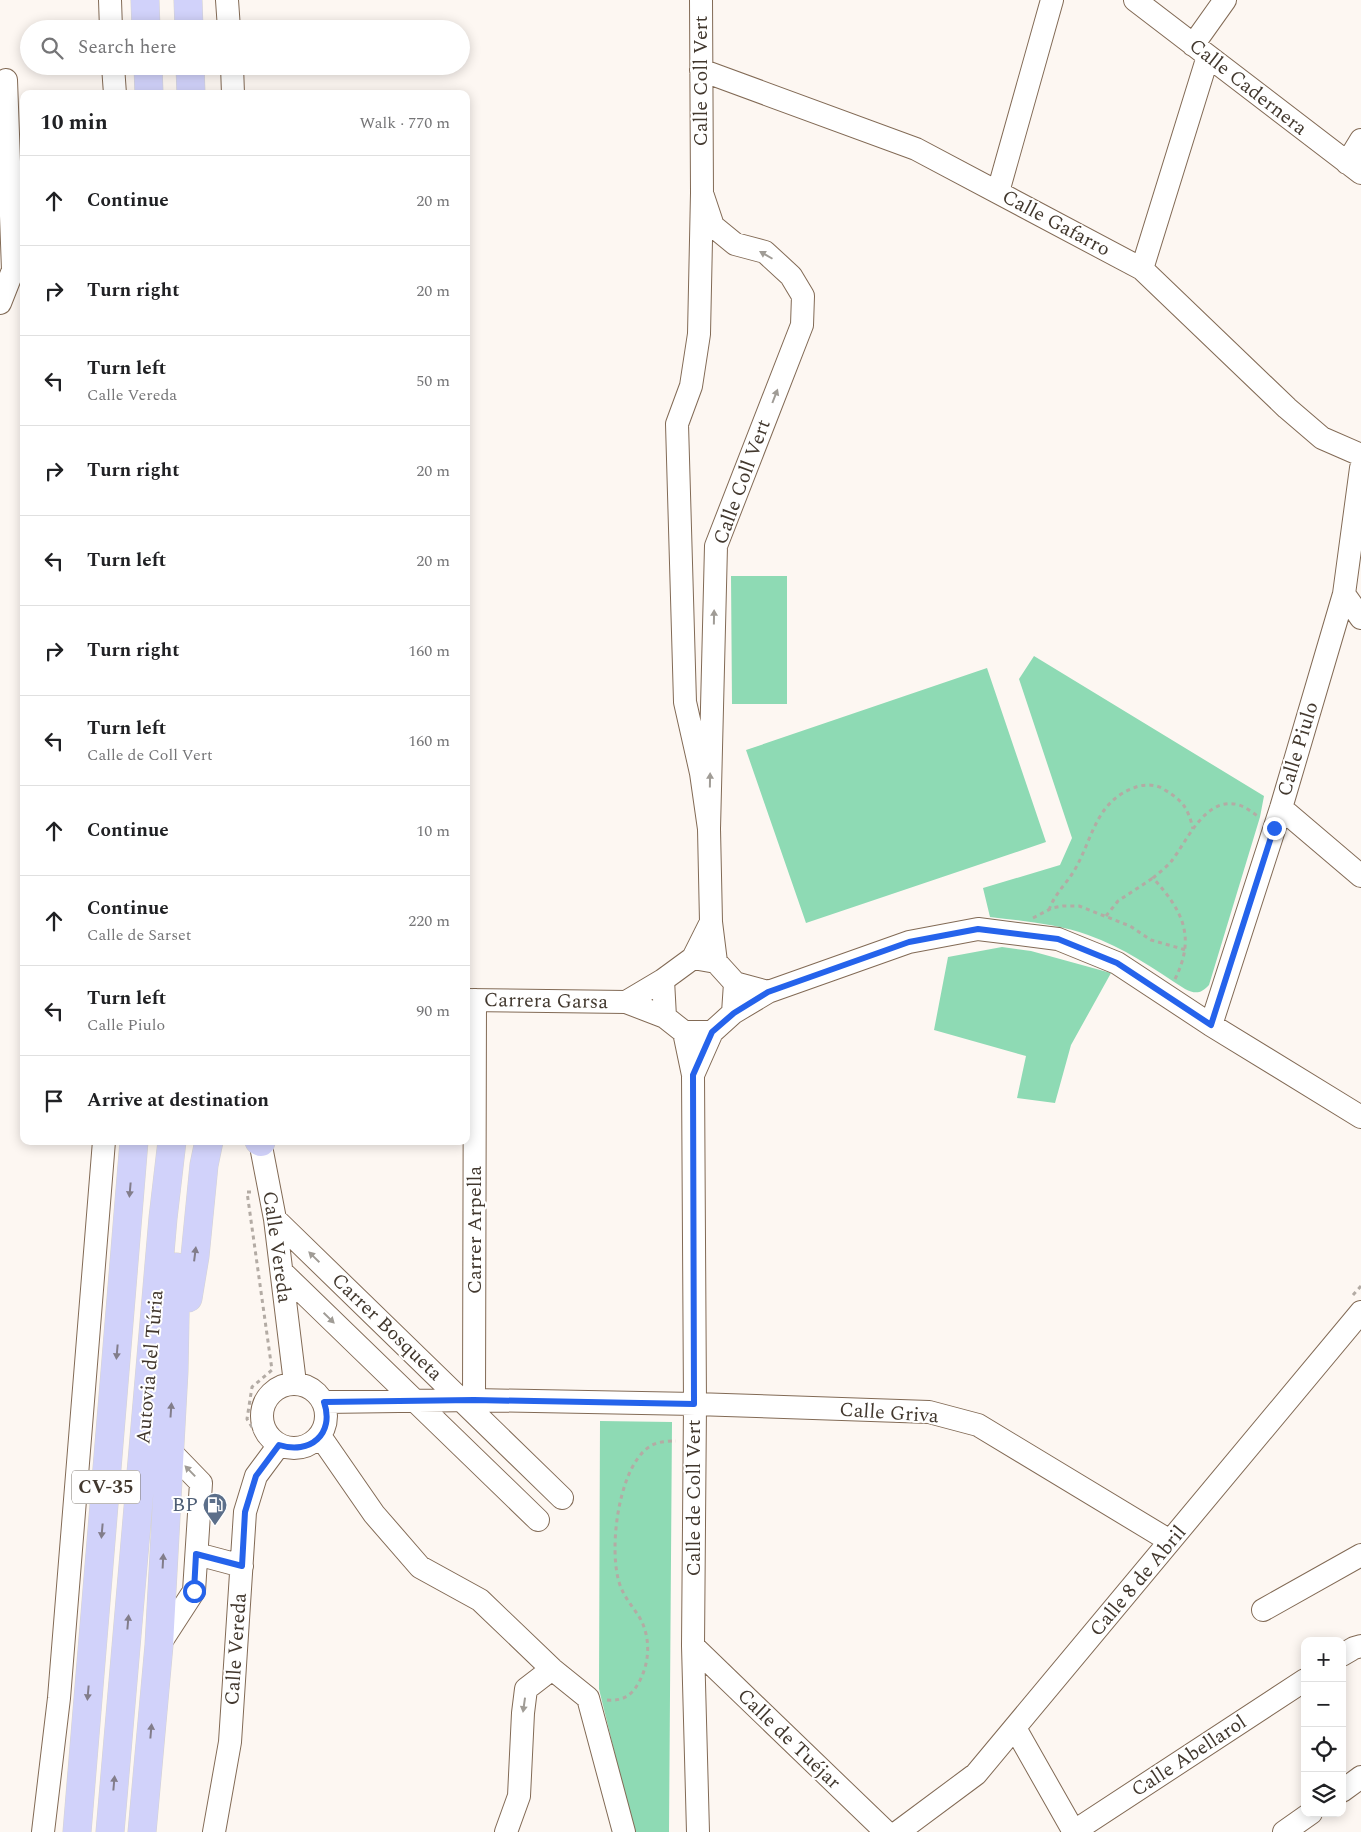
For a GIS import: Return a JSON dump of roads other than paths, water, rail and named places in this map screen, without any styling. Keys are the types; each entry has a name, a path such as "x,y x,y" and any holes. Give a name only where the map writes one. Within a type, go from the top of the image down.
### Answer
{"highway":[{"path":"145,0 146,20"},
{"path":"188,0 189,20"},
{"path":"148,75 149,90"},
{"path":"190,75 191,90"},
{"name":"Autovia del Túria","path":"77,1832 134,1145"},
{"name":"Autovia del Túria","path":"110,1832 163,1218 172,1145"},
{"path":"142,1832 159,1645 168,1449 174,1371 175,1272 182,1189 177,1145"},
{"path":"174,1371 196,1256 204,1165 209,1145"}],"street":[{"path":"110,0 111,20"},
{"path":"227,0 228,20"},
{"name":"Calle Coll Vert","path":"701,0 702,192 699,334 691,386 677,424 685,702 701,773 709,829"},
{"path":"998,192 1052,0"},
{"name":"Calle Cadernera","path":"1135,0 1354,168"},
{"path":"1142,269 1201,51 1225,0"},
{"name":"Calle Gafarro","path":"701,70 916,149 1142,269 1287,408 1322,438 1361,455"},
{"path":"114,75 115,90"},
{"path":"232,75 233,90"},
{"path":"0,303 13,270 6,80"},
{"path":"1354,168 1361,140"},
{"name":"Calle Coll Vert","path":"702,192 713,226 734,244 766,252 792,276 804,296 802,325 716,546 709,829 711,922 716,962"},
{"name":"Calle Piulo","path":"1211,1025 1280,808 1344,594 1361,468"},
{"path":"1344,594 1361,618"},
{"path":"1280,808 1361,876"},
{"name":"Calle Coll Vert","path":"693,958 711,922"},
{"path":"768,992 735,983 716,962 693,958 663,980 665,1017 684,1032 712,1032 734,1013 768,992 909,942 978,929 1058,939 1117,963 1211,1025 1361,1117"},
{"name":"Carrera Garsa","path":"626,1002 663,980"},
{"path":"734,1013 735,983"},
{"name":"Carrera Garsa","path":"471,1000 626,1002 665,1017"},
{"name":"Carrer Arpella","path":"470,1134 471,1000"},
{"name":"Calle de Coll Vert","path":"684,1032 693,1075 693,1646 698,1832"},
{"name":"Calle de Coll Vert","path":"693,1075 712,1032"},
{"path":"43,1832 59,1698 104,1145"},
{"name":"Calle Vereda","path":"261,1145 275,1219 295,1383"},
{"name":"Carrer Arpella","path":"468,1401 470,1145"},
{"name":"Carrer Bosqueta","path":"275,1219 468,1401 562,1498"},
{"name":"Carrer Bosqueta","path":"282,1272 538,1520"},
{"name":"Calle 8 de Abril","path":"898,1832 976,1774 1361,1312"},
{"path":"304,1384 312,1389 324,1402 327,1420 320,1436 312,1444 301,1448 279,1445 270,1438 264,1429 262,1418 267,1398 284,1385 304,1384"},
{"name":"Calle Griva","path":"324,1402 468,1401 694,1404 928,1412 978,1425 1170,1541"},
{"path":"320,1436 374,1514 420,1567 480,1600 552,1669 588,1698 624,1832"},
{"name":"Calle Vereda","path":"214,1832 230,1742 245,1512 256,1476 279,1445"},
{"path":"159,1645 194,1591 201,1483 168,1449"},
{"path":"196,1554 242,1566"},
{"path":"1263,1610 1361,1555"},
{"name":"Calle de Tuéjar","path":"693,1646 886,1832"},
{"path":"1346,1653 1361,1646"},
{"path":"506,1832 519,1796 526,1689 552,1669"},
{"name":"Calle Abellarol","path":"1073,1832 1302,1682"},
{"path":"1015,1728 1073,1832"},
{"path":"1346,1788 1361,1777"},
{"path":"1284,1832 1305,1817"}],"place":[{"name":"BP","path":"215,1526"}]}
